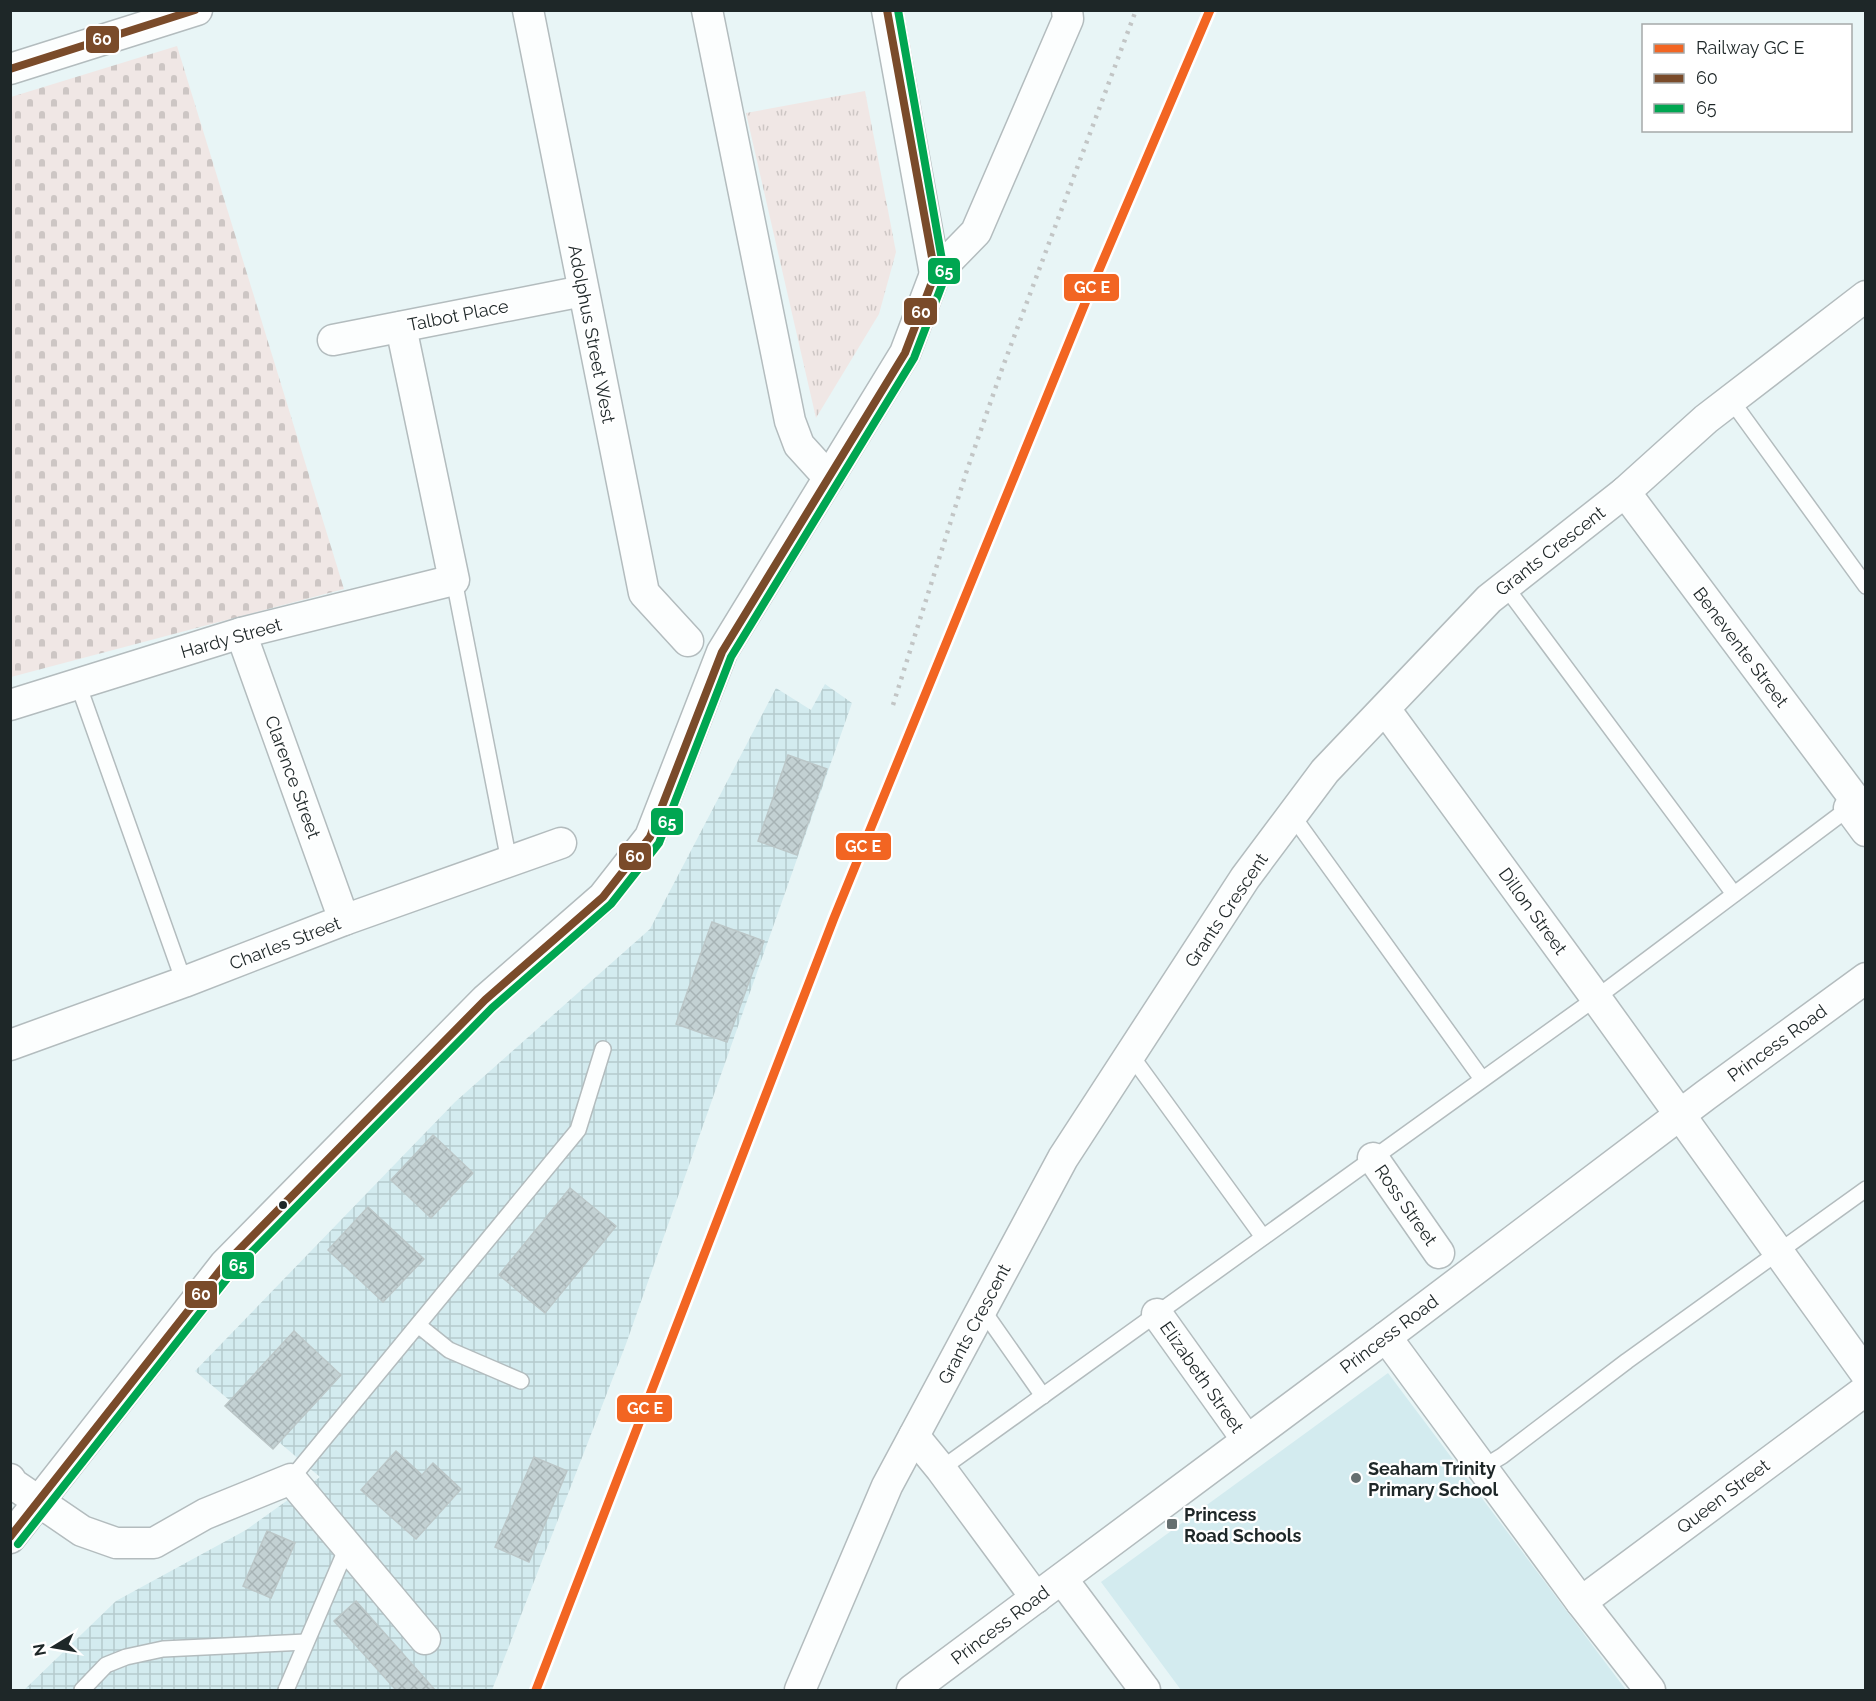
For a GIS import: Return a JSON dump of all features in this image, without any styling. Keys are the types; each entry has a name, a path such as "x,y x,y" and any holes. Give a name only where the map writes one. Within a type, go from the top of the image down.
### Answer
{"street":[{"path":"12,59 197,10"},
{"name":"Adolphus Street West","path":"528,10 644,593 688,641"},
{"path":"707,10 790,421 799,446 829,478"},
{"path":"887,10 935,274"},
{"path":"10,1538 225,1264 485,1000 603,897 650,837 722,652 905,353 935,274 976,232 1067,15"},
{"name":"Talbot Place","path":"333,340 583,291"},
{"name":"Grants Crescent","path":"800,1690 887,1486 1063,1158 1245,878 1325,771 1489,599 1625,492 1706,419 1866,296"},
{"path":"401,327 454,580"},
{"name":"Benevente Street","path":"1625,492 1859,809"},
{"name":"Hardy Street","path":"10,705 241,633 454,580"},
{"name":"Clarence Street","path":"241,633 344,920"},
{"name":"Dillon Street","path":"1385,709 1866,1374"},
{"name":"Charles Street","path":"12,1039 184,982 344,920 561,843"},
{"name":"Princess Road","path":"912,1690 1386,1337 1680,1114 1866,978"},
{"name":"Ross Street","path":"1373,1158 1440,1253"},
{"name":"Elizabeth Street","path":"1157,1314 1247,1440"},
{"path":"1386,1337 1581,1602 1650,1690"},
{"name":"Queen Street","path":"1581,1602 1866,1390"},
{"path":"914,1436 1036,1598"},
{"path":"10,1479 13,1484 82,1531 116,1543 154,1543 205,1514 291,1479 425,1639"},
{"path":"1062,1579 1145,1690"}],"lane":[{"path":"1731,399 1866,586"},
{"path":"454,580 509,861"},
{"path":"1505,586 1734,894"},
{"path":"78,684 184,982"},
{"path":"941,1469 1596,998 1734,894 1859,809"},
{"path":"1292,815 1482,1079"},
{"path":"291,1479 578,1130 603,1049"},
{"path":"1130,1054 1263,1237"},
{"path":"1482,1468 1502,1456 1626,1361 1866,1189"},
{"path":"982,1309 1043,1396"},
{"path":"418,1325 449,1350 521,1381"},
{"path":"286,1690 348,1545"},
{"path":"82,1690 106,1665 126,1657 164,1649 306,1642"}],"shaded area":[{"path":"825,684 852,703 626,1344 492,1690 24,1690 116,1601 246,1530 320,1477 195,1371 455,1102 650,929 776,688 811,710"},
{"name":"Seaham Trinity Primary School","path":"1388,1373 1626,1690 1181,1690 1101,1582"}],"green space":[{"path":"177,46 344,589 11,677 11,97"},
{"path":"865,91 896,252 879,314 816,418 746,113"}],"building":[{"path":"788,755 827,769 797,855 758,841"},
{"path":"712,922 764,941 727,1042 676,1024"},
{"path":"433,1135 473,1173 431,1218 391,1180"},
{"path":"570,1188 616,1226 545,1313 499,1275"},
{"path":"368,1207 424,1259 383,1302 328,1250"},
{"path":"294,1331 341,1375 273,1449 225,1406"},
{"path":"396,1451 422,1475 433,1463 461,1489 416,1539 361,1490"},
{"path":"534,1457 567,1471 529,1562 495,1547"},
{"path":"267,1531 295,1543 271,1598 243,1586"},
{"path":"356,1601 435,1690 396,1690 334,1621"}],"railway":[{"path":"893,705 966,473 1002,369 1136,10"}],"transit line":[{"name":"60","path":"10,69 195,10"},
{"name":"60","path":"10,1537 225,1264 485,1000 603,897 650,837 722,652 905,353 935,274 887,10"},
{"name":"65","path":"18,1544 233,1271 492,1008 611,904 659,843 731,657 914,358 945,277 898,10"},
{"path":"536,1690 834,918 1090,291 1210,10"}],"place":[{"name":"Seaham Trinity Primary School","path":"1356,1478"},
{"name":"Princess Road Schools","path":"1172,1524"}]}
